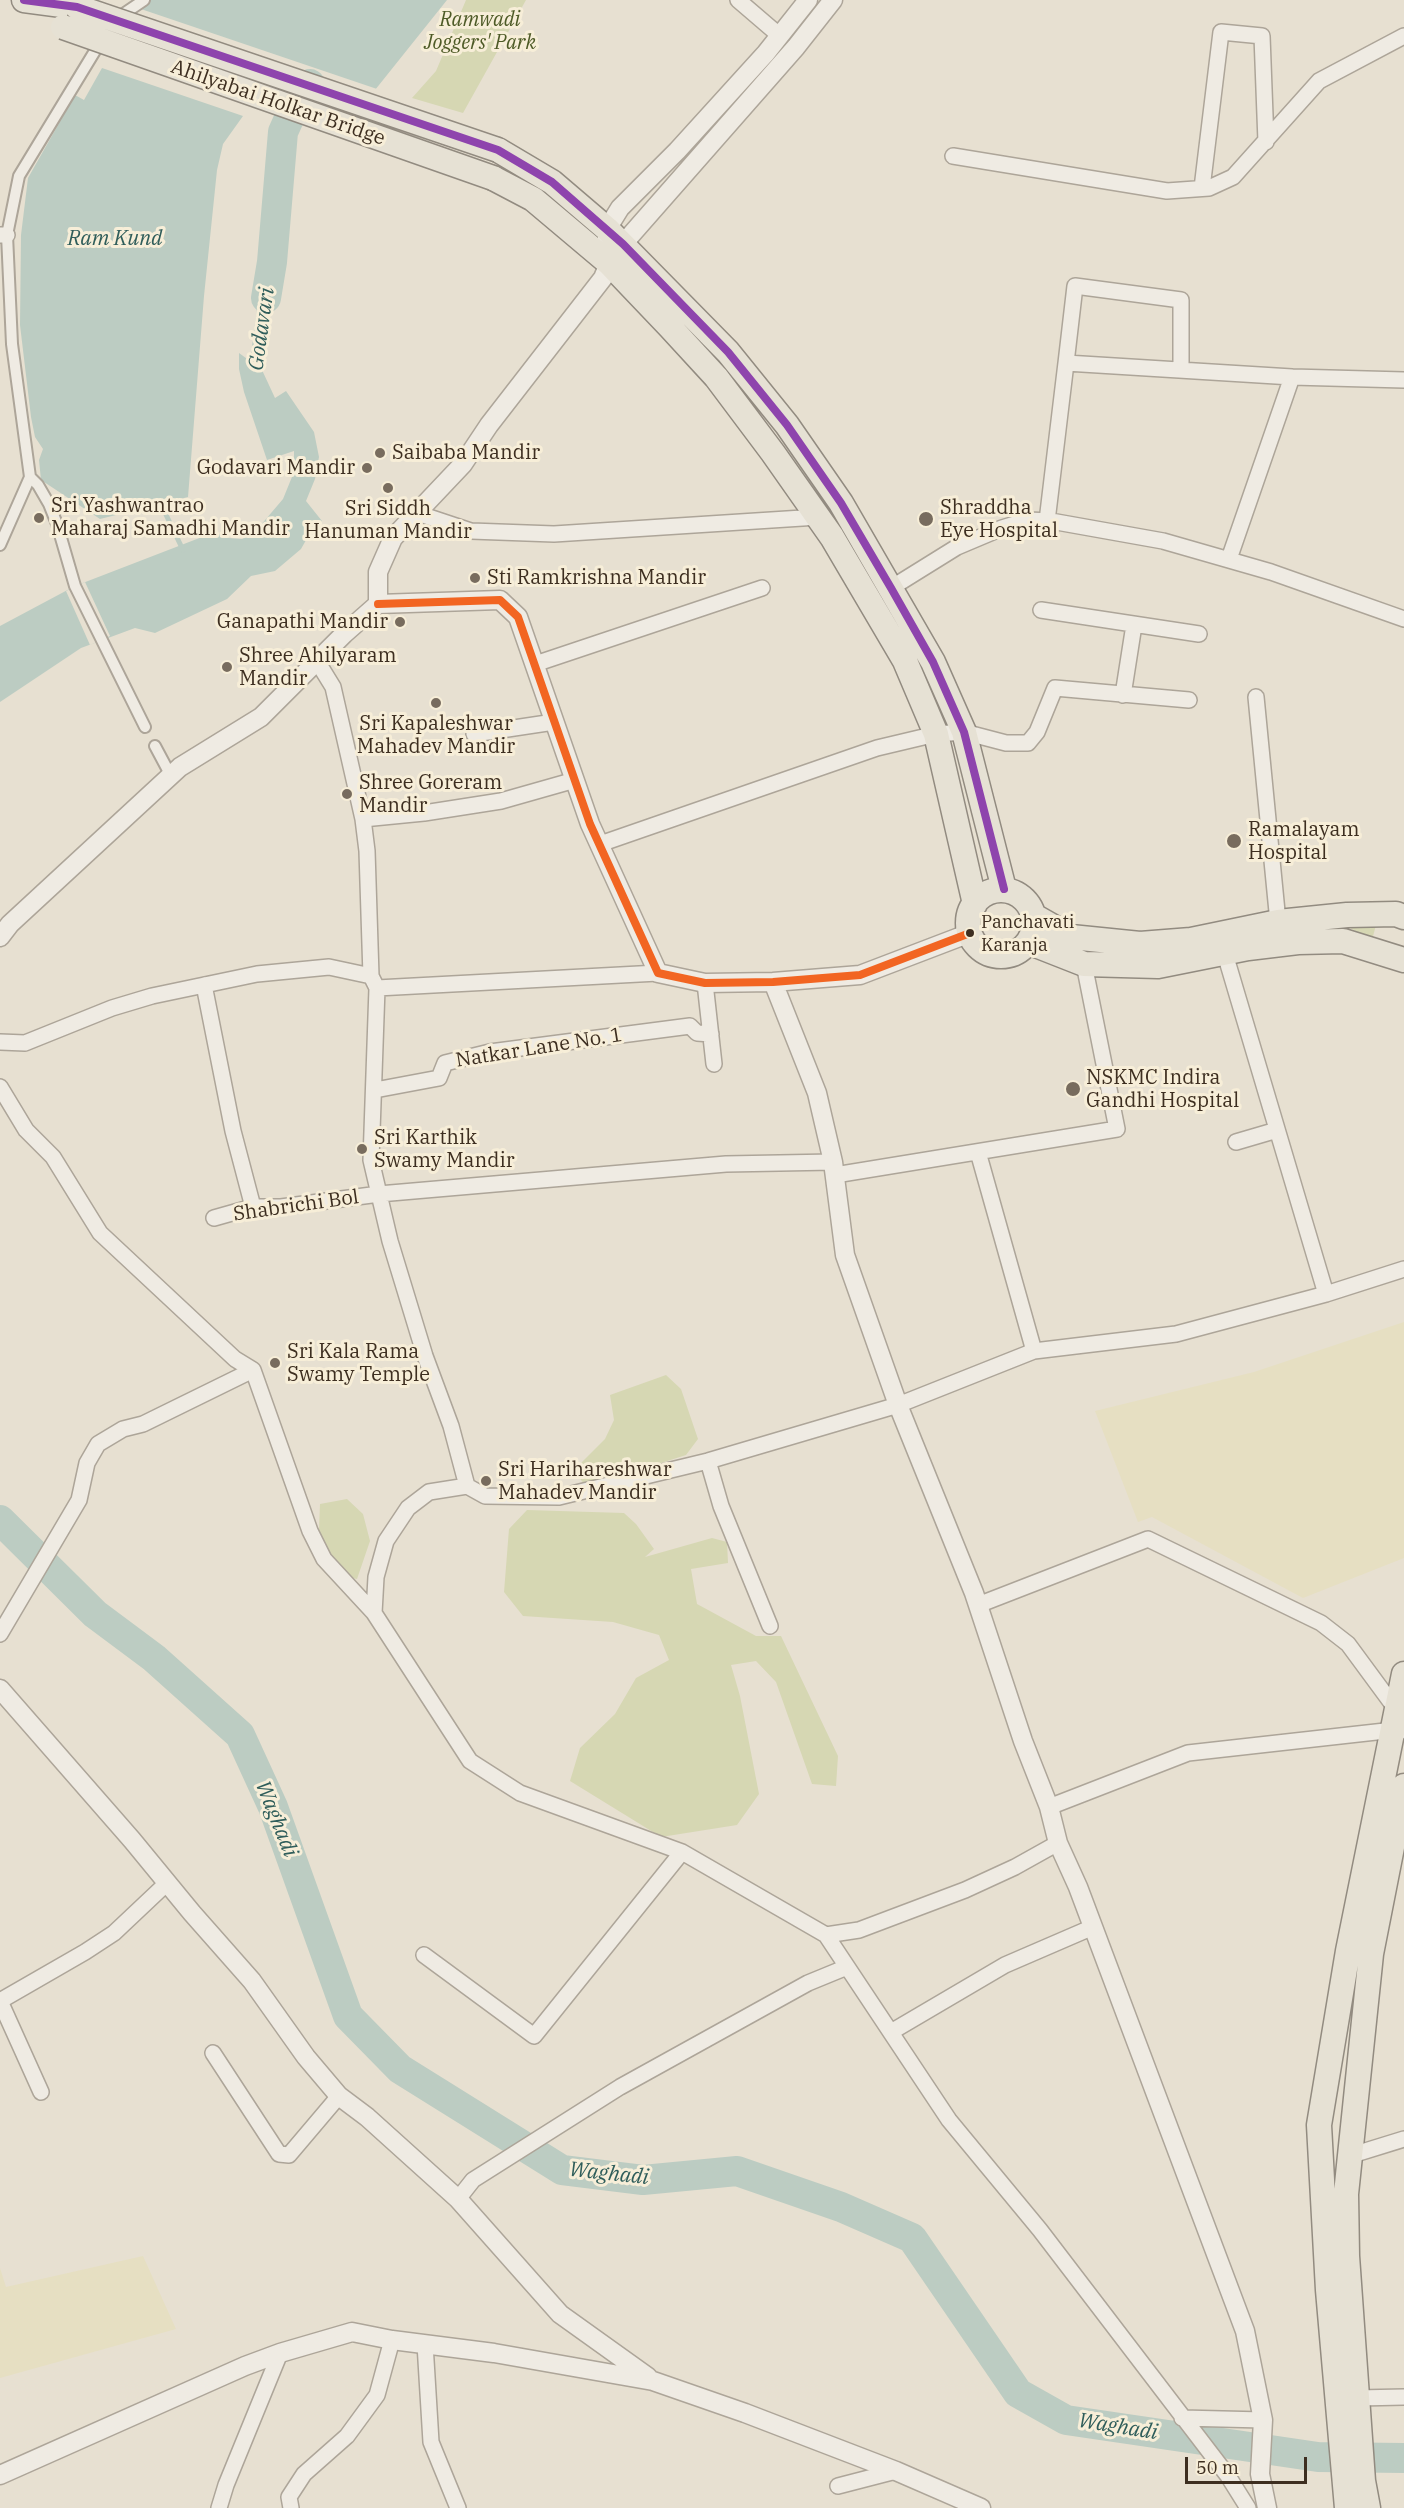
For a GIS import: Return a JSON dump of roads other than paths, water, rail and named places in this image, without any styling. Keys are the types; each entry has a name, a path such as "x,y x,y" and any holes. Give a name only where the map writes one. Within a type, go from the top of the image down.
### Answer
{"main road":[{"path":"22,0 70,17"},
{"name":"Ahilyabai Holkar Bridge","path":"70,17 498,150 552,182 613,245"},
{"name":"Ahilyabai Holkar Bridge","path":"70,17 493,178 613,245"},
{"path":"613,245 716,377 818,517 905,661 936,734 975,904"},
{"path":"613,245 728,351 788,425 841,503 933,662 964,732 1004,889"},
{"path":"1004,889 1023,898 1030,906 1034,916 1034,927 1028,942 1016,952 1005,956 994,955 975,943 968,922 970,911 975,904 983,894 1004,889"},
{"path":"1034,916 1071,937 1140,945 1191,940 1278,922 1347,915 1396,914 1404,917"},
{"path":"1404,938 1401,947 1404,958"},
{"path":"1028,942 1084,964 1158,966 1248,948 1298,942 1343,941 1404,958"},
{"path":"1352,2409 1319,2125 1348,1951 1398,1732 1404,1674"},
{"path":"1347,2508 1353,2483 1346,2194 1349,2156 1371,1954 1404,1786"},
{"path":"1353,2483 1368,2508"}],"street":[{"path":"0,545 30,477 12,344 3,235 19,177 95,49 122,15 144,0"},
{"path":"738,0 780,36"},
{"path":"378,604 378,572 393,538 463,464 489,424 603,278 613,245 620,208 676,151 780,36 808,0"},
{"path":"613,245 796,48 833,0"},
{"path":"1202,188 1221,32 1262,36 1266,142"},
{"path":"953,156 1167,190 1209,188 1233,177 1319,81 1404,36"},
{"path":"1047,521 1075,286 1181,300 1181,370"},
{"path":"1066,363 1292,377 1404,380"},
{"path":"1229,559 1292,377"},
{"path":"30,477 38,485 49,504 75,586 100,641 145,727"},
{"path":"417,513 471,531 554,534 818,517"},
{"path":"891,588 957,547 1028,520 1047,521 1163,541 1229,559 1404,619"},
{"path":"536,664 762,588"},
{"path":"0,937 10,924 171,776 261,717 378,604 500,600 518,617 575,780 600,844 657,973"},
{"path":"1041,610 1199,634"},
{"path":"1123,695 1134,625"},
{"path":"317,661 333,687 363,819 367,851 374,982 375,1090 371,1160 393,1251 425,1356 452,1426 467,1486"},
{"path":"600,844 877,747 936,734 964,732 1006,743 1028,743 1037,732 1055,688 1189,700"},
{"path":"1256,697 1278,922"},
{"path":"474,734 554,722"},
{"path":"155,746 171,776"},
{"path":"363,819 424,813 501,801 575,780"},
{"path":"0,1042 25,1043 112,1008 257,974 329,967 374,982 657,973 705,982 773,982 860,975 970,933"},
{"path":"1225,954 1326,1294"},
{"name":"Shabrichi Bol","path":"214,1218 253,1207 281,1207 379,1194 726,1164 834,1169 978,1152 1117,1129 1084,964"},
{"path":"705,982 714,1064"},
{"path":"773,982 817,1093 834,1169 845,1255 898,1405 978,1605 1023,1741 1049,1807 1058,1843 1093,1927 1245,2331 1263,2420 1260,2474 1267,2508"},
{"path":"204,985 233,1131 253,1207"},
{"name":"Natkar Lane No. 1","path":"375,1090 439,1078 445,1063 490,1052 690,1026 697,1033 711,1034"},
{"path":"0,1087 26,1130 53,1157 100,1233 235,1359 253,1370 310,1531 324,1559 374,1613 470,1761 520,1792 682,1852 826,1935 949,2120 1040,2230 1227,2476 1248,2508"},
{"path":"1236,1142 1277,1130"},
{"path":"978,1152 1034,1351"},
{"path":"374,1613 376,1577 386,1541 408,1508 429,1492 467,1486 485,1496 559,1497 708,1461 898,1405 1034,1351 1176,1334 1326,1294 1404,1269"},
{"path":"0,1634 79,1500 87,1463 98,1444 123,1430 142,1424 253,1370"},
{"path":"708,1461 721,1506 770,1626"},
{"path":"978,1605 1148,1539 1321,1623 1348,1644 1390,1701 1401,1707"},
{"path":"0,1689 252,1981 306,2057 339,2096 367,2117 458,2199 560,2314 653,2381"},
{"path":"1049,1807 1188,1753 1398,1732"},
{"path":"826,1935 858,1930 965,1890 1058,1843"},
{"path":"424,1955 534,2036 682,1852"},
{"path":"41,2091 0,2001 114,1933 167,1883"},
{"path":"891,2032 1005,1965 1093,1927"},
{"path":"458,2199 473,2180 620,2087 808,1983 847,1968"},
{"path":"213,2053 279,2154 289,2156 339,2096"},
{"path":"1349,2156 1404,2139"},
{"path":"0,2475 245,2366 352,2332 392,2340 494,2353 653,2381 745,2413 896,2471 975,2507"},
{"path":"291,2508 289,2497 304,2474 347,2436 377,2395 392,2340"},
{"path":"425,2344 431,2442 458,2508"},
{"path":"219,2508 226,2485 280,2353"},
{"path":"1352,2409 1404,2397"},
{"path":"1186,2422 1263,2420"},
{"path":"838,2486 896,2471"}],"water":[{"path":"151,0 447,0 343,130 87,43"},
{"name":"Ram Kund","path":"102,68 243,116 223,144 217,170 204,296 188,497 100,519 41,480 39,460 43,449 35,437 31,417 20,325 21,235 28,178 75,95 84,100"},
{"path":"264,257 273,259 262,370 275,398 286,391 314,432 319,457 315,479 306,501 322,521 310,533 301,549 275,571 251,576 227,599 155,633 135,628 81,648 0,702 0,626 75,586 215,532 229,538 242,539 254,533 283,499 294,472 294,451 267,460 244,392 239,369 239,353 250,361"}],"waterway":[{"name":"Godavari","path":"266,298 272,262 283,132 292,112 310,84"},
{"path":"158,498 183,550"},
{"name":"Waghadi","path":"0,1520 95,1614 154,1658 240,1735 273,1807 348,2016 400,2069 562,2170 643,2180 737,2171 841,2207 912,2238 1018,2393 1066,2420 1318,2457 1404,2458"}],"place":[{"name":"Saibaba Mandir","path":"380,453"},
{"name":"Godavari Mandir","path":"367,468"},
{"name":"Sri Siddh Hanuman Mandir","path":"388,488"},
{"name":"Sri Yashwantrao Maharaj Samadhi Mandir","path":"39,518"},
{"name":"Shraddha Eye Hospital","path":"926,519"},
{"name":"Sti Ramkrishna Mandir","path":"475,578"},
{"name":"Ganapathi Mandir","path":"400,622"},
{"name":"Shree Ahilyaram Mandir","path":"227,667"},
{"name":"Sri Kapaleshwar Mahadev Mandir","path":"436,703"},
{"name":"Shree Goreram Mandir","path":"347,794"},
{"name":"Ramalayam Hospital","path":"1234,841"},
{"name":"Panchavati Karanja","path":"970,933"},
{"name":"NSKMC Indira Gandhi Hospital","path":"1073,1089"},
{"name":"Sri Karthik Swamy Mandir","path":"362,1149"},
{"name":"Sri Kala Rama Swamy Temple","path":"275,1363"},
{"name":"Sri Harihareshwar Mahadev Mandir","path":"486,1481"}],"park label":[{"name":"Ramwadi Joggers' Park","path":"480,32"}]}
